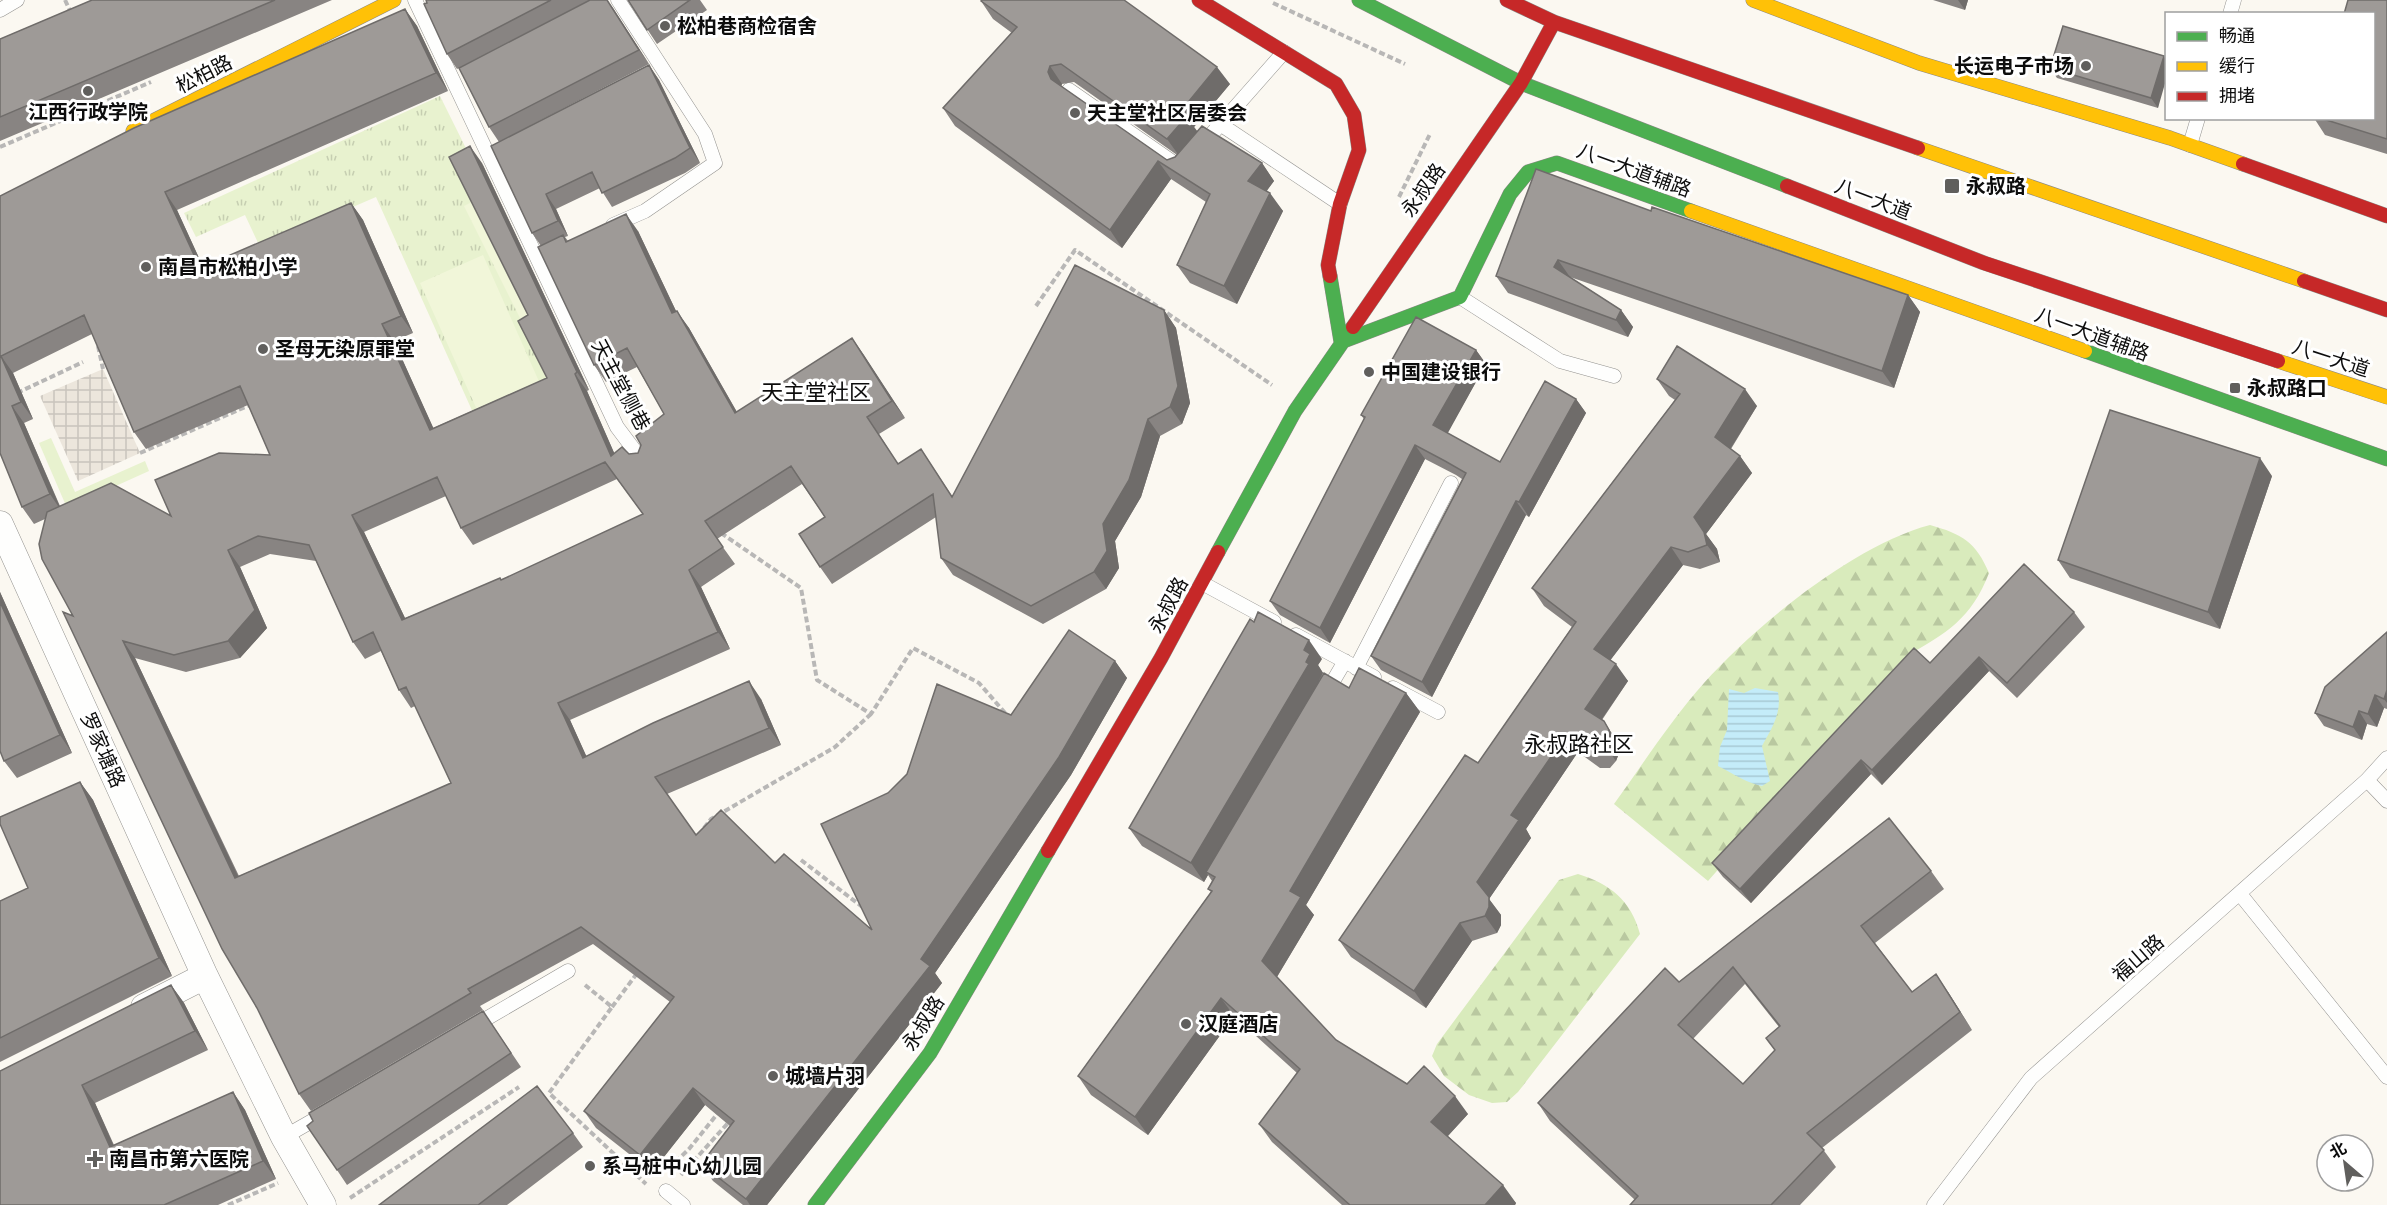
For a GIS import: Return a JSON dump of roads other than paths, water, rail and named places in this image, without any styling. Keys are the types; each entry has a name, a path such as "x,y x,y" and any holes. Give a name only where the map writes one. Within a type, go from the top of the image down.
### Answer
{"main road":[{"name":"松柏路","path":"116,140 394,0"},
{"path":"1199,0 1336,84 1354,115 1359,150 1340,204 1328,265 1341,342 1460,297"},
{"name":"八一大道","path":"1359,0 1521,83 1984,263 2387,397"},
{"path":"1507,0 1554,22 2387,310"},
{"path":"1753,0 1919,63 2190,145 2387,216"},
{"name":"永叔路","path":"814,1205 930,1053 1093,777 1300,404 1521,83 1554,22"},
{"name":"八一大道辅路","path":"1460,297 1510,194 1528,171 1557,163 2387,459"}],"street":[{"name":"罗家塘路","path":"0,525 205,976 284,1137 323,1205"},
{"path":"123,1017 205,976"}],"lane":[{"path":"0,10 17,0"},
{"name":"天主堂侧巷","path":"415,0 458,78 542,257 617,427 644,463"},
{"path":"602,230 645,211 715,163 705,134 657,70 618,0"},
{"path":"1069,90 1181,169 1284,52"},
{"path":"2190,145 2197,120"},
{"path":"1220,124 1340,204"},
{"path":"1460,297 1560,361 1614,376"},
{"path":"1315,712 1351,665 1451,483"},
{"path":"1202,583 1438,712"},
{"name":"福山路","path":"1934,1205 2031,1078 2367,780 2387,758"},
{"path":"2367,780 2387,801"},
{"path":"2240,894 2387,1077"},
{"path":"457,1036 568,971"},
{"path":"284,1137 335,1108"},
{"path":"666,1191 684,1205"}],"water":[{"path":"1755,688 1778,692 1779,700 1775,720 1762,746 1770,781 1762,786 1746,781 1718,766 1720,747 1727,730 1729,689 1744,693"}],"place":[{"name":"松柏巷商检宿舍","path":"665,26"},
{"name":"长运电子市场","path":"2086,66"},
{"name":"江西行政学院","path":"88,91"},
{"name":"天主堂社区居委会","path":"1075,113"},
{"name":"永叔路","path":"1952,186"},
{"name":"南昌市松柏小学","path":"146,267"},
{"name":"圣母无染原罪堂","path":"263,349"},
{"name":"中国建设银行","path":"1369,372"},
{"name":"永叔路口","path":"2235,388"},
{"name":"汉庭酒店","path":"1186,1024"},
{"name":"城墙片羽","path":"773,1076"},
{"name":"南昌市第六医院","path":"95,1159"},
{"name":"系马桩中心幼儿园","path":"590,1166"}],"district":[{"name":"天主堂社区","path":"816,392"},
{"name":"永叔路社区","path":"1579,744"}]}
